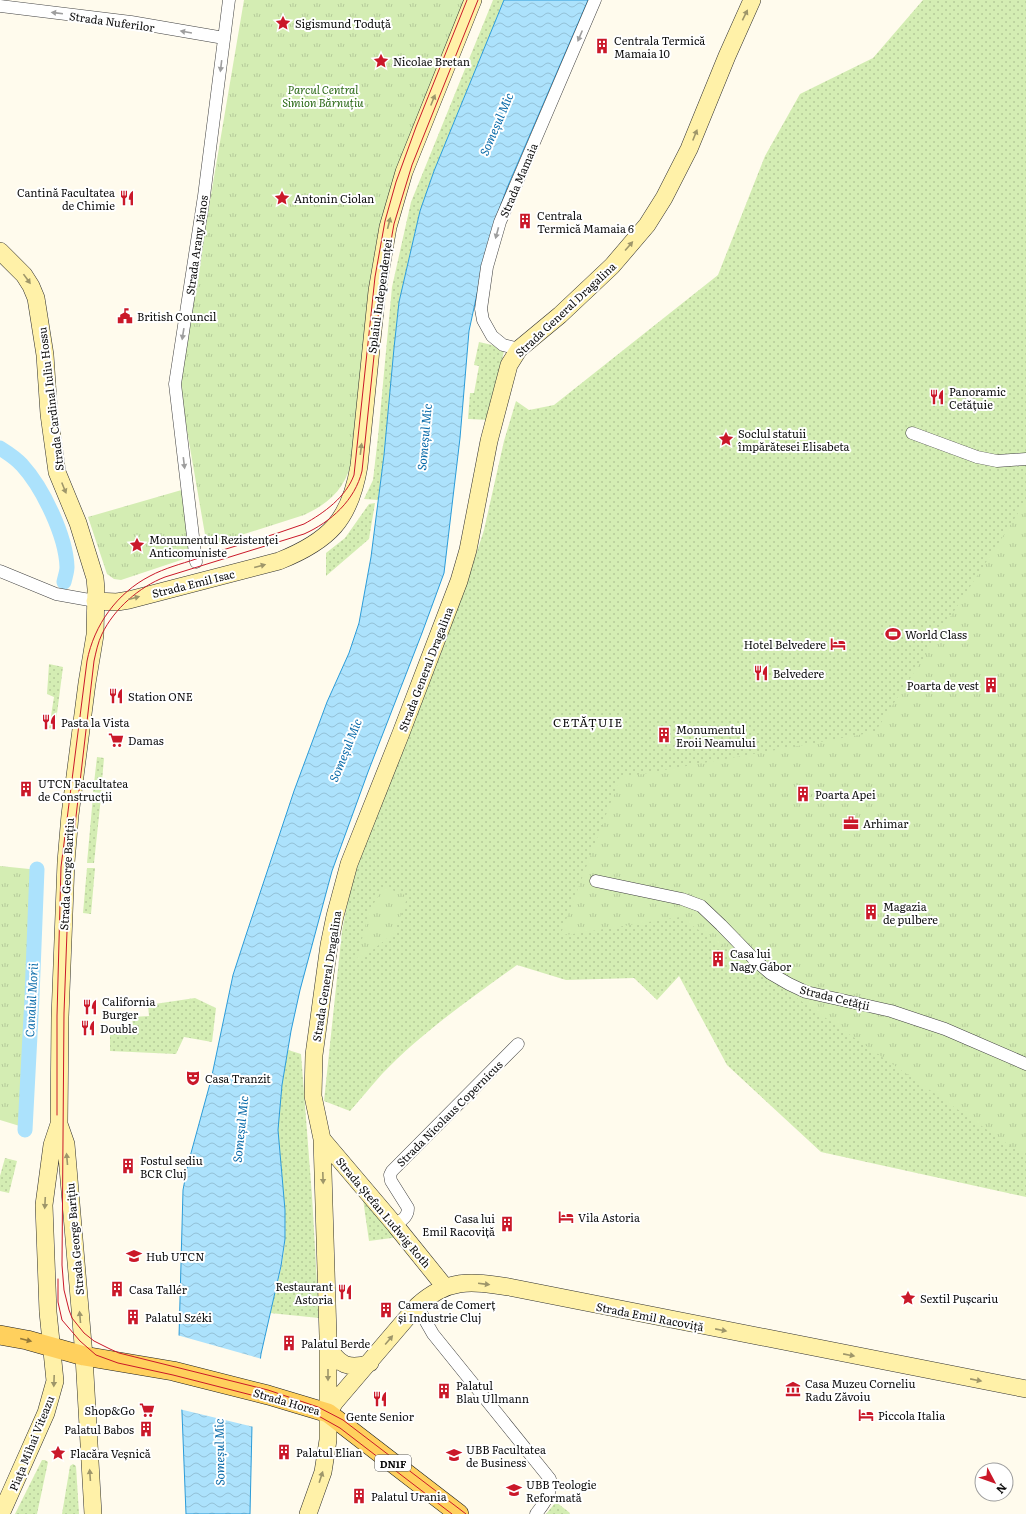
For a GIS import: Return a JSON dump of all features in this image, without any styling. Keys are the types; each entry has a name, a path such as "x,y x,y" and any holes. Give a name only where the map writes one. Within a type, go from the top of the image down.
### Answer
{"main road":[{"name":"DN1F","path":"0,1335 84,1356"},
{"name":"Strada Horea","path":"84,1356 173,1371 268,1395 328,1413 459,1514"}],"street":[{"name":"Strada Arany János","path":"196,562 175,384 204,196 229,0"},
{"name":"Splaiul Independenței","path":"354,487 359,466 363,434 377,291 388,227 404,172 473,0"},
{"name":"Strada Mamaia","path":"519,349 503,345 492,336 483,320 481,309 487,267 500,222 595,0"},
{"name":"Strada General Dragalina","path":"308,1514 323,1472 328,1440 328,1346 322,1139 313,1096 314,1055 317,1023 335,916 349,864 459,581 468,550 490,441 504,379 509,365 519,349 560,315 612,266 647,225 664,198 685,157 752,0"},
{"name":"Strada Nuferilor","path":"0,6 132,22 224,38"},
{"name":"Strada Cardinal Iuliu Hossu","path":"0,251 24,275 36,298 45,355 49,414 57,472 78,524 94,576 96,584 95,602"},
{"path":"912,433 977,457 997,461 1026,460"},
{"name":"Strada Emil Isac","path":"0,571 56,594 95,602 129,600 279,561 294,555 318,542 336,526 345,512 354,487"},
{"name":"Strada George Barițiu","path":"51,1347 46,1271 44,1205 52,1145 59,1124 60,1017 66,862 70,815 87,683 95,635 95,602"},
{"name":"Strada Cetății","path":"596,881 682,899 701,906 770,973 788,984 806,992 891,1011 945,1029 1026,1064"},
{"name":"Strada Nicolaus Copernicus","path":"396,1225 404,1218 408,1208 391,1181 390,1176 392,1171 518,1044"},
{"name":"Strada George Barițiu","path":"59,1124 66,1144 84,1356"},
{"name":"Strada Ștefan Ludwig Roth","path":"322,1139 396,1225 445,1287"},
{"name":"Strada Emil Racoviță","path":"328,1413 335,1402 370,1363 417,1306 427,1297 445,1287 473,1282 509,1287 1026,1390"},
{"path":"417,1306 433,1334 550,1479 550,1494 536,1514"},
{"path":"328,1346 333,1356 346,1365 355,1366 370,1363"},
{"name":"Piața Mihai Viteazu","path":"2,1514 46,1413 51,1398 55,1381 51,1347"},
{"path":"84,1356 93,1514"}],"green space":[{"name":"Parcul Central Simion Bărnuțiu","path":"244,0 465,0 404,151 384,213 376,245 351,464 348,473 334,495 313,511 207,546 179,384"},
{"path":"493,0 504,0 434,171 420,211 399,302 384,455 378,500 364,499 373,480 392,287 411,202"},
{"path":"923,0 1026,0 1026,1197 821,1152 727,1065 679,976 657,1000 634,978 566,980 517,965 447,1016 413,1044 382,1074 350,1111 324,1101 342,931 351,885 365,844 441,653 468,579 484,530 504,441 516,401 529,410 554,405 718,275 765,156 800,94 873,58"},
{"path":"479,342 492,345 504,351 489,420 468,419 470,393 474,393 479,366 474,365"},
{"path":"185,489 193,556 121,580 114,579 107,574 88,517"},
{"path":"1026,501 1026,1149 1022,1154 680,917 560,936 620,778 875,732"},
{"path":"375,503 369,539 326,576 326,553 345,538 369,504"},
{"path":"49,664 63,667 55,729 49,728 54,697 47,694"},
{"path":"97,757 104,758 101,793 93,792"},
{"path":"93,796 101,797 94,863 87,863"},
{"path":"0,866 39,870 23,1127 0,1120"},
{"path":"87,868 95,868 91,914 83,913"},
{"path":"384,887 408,896 394,933 356,963 369,911"},
{"path":"195,998 216,1008 212,1042 184,1037 176,1054 110,1051 110,1034 120,1032 119,1026 133,1027 132,1017 149,1016 148,1005"},
{"path":"288,1050 301,1054 312,1196 319,1318 270,1313 281,1266 285,1238 285,1211 278,1122"},
{"path":"5,1158 17,1161 9,1193 0,1191 0,1176"},
{"path":"362,1192 399,1237 369,1241"},
{"path":"42,1460 48,1462 37,1514 15,1514"},
{"path":"73,1464 76,1466 79,1514 62,1514 70,1466"},
{"path":"556,1502 570,1513 546,1514"}],"water":[{"name":"Someșul Mic","path":"504,0 588,0 507,188 495,221 486,252 469,331 460,438 444,573 332,871 300,990 291,1031 282,1085 278,1130 285,1210 285,1239 281,1266 261,1354 252,1425 250,1514 186,1514 179,1337 183,1190 188,1164 211,1080 233,975 294,791 327,702 349,653 359,623 371,557 384,455 399,302 420,211 434,171"}],"pier":[{"path":"177,1335 262,1359 254,1427 179,1409"}],"waterway":[{"name":"Canalul Morii","path":"0,448 22,465 38,486 52,513 58,527 66,555 67,569 64,582"},
{"name":"Canalul Morii","path":"25,1130 37,869"}],"tram line":[{"path":"57,1115 57,1016 61,867 87,661 90,648 101,623 109,611 127,591 138,583 167,568 304,524 334,504 346,490 354,475 375,277 385,221 396,182 416,127 467,0"},
{"path":"466,1514 343,1420 318,1407 268,1390 119,1353 94,1341 84,1333 72,1318 64,1290 62,1265 64,1013 69,877 94,661 98,644 107,625 120,608 137,593 155,581 304,534 314,529 332,516 348,501 354,491 359,482 362,471 379,308 394,224 412,165 478,0"},
{"path":"58,1279 58,1302 62,1320 80,1341 96,1355 118,1363 173,1375 267,1399 315,1414 340,1428 452,1514"}],"place":[{"name":"Sigismund Toduță","path":"283,23"},
{"name":"Centrala Termică Mamaia 10","path":"602,46"},
{"name":"Nicolae Bretan","path":"381,61"},
{"name":"Cantină Facultatea de Chimie","path":"127,198"},
{"name":"Antonin Ciolan","path":"282,198"},
{"name":"Centrala Termică Mamaia 6","path":"525,221"},
{"name":"British Council","path":"125,316"},
{"name":"Panoramic Cetățuie","path":"937,397"},
{"name":"Soclul statuii împărătesei Elisabeta","path":"726,439"},
{"name":"Monumentul Rezistenței Anticomuniste","path":"137,545"},
{"name":"World Class","path":"893,634"},
{"name":"Hotel Belvedere","path":"838,644"},
{"name":"Belvedere","path":"761,673"},
{"name":"Poarta de vest","path":"991,685"},
{"name":"Station ONE","path":"116,696"},
{"name":"Pasta la Vista","path":"49,722"},
{"name":"Monumentul Eroii Neamului","path":"664,735"},
{"name":"Damas","path":"116,740"},
{"name":"UTCN Facultatea de Construcții","path":"26,789"},
{"name":"Poarta Apei","path":"803,794"},
{"name":"Arhimar","path":"851,823"},
{"name":"Magazia de pulbere","path":"871,912"},
{"name":"Casa lui Nagy Gábor","path":"718,959"},
{"name":"California Burger","path":"90,1007"},
{"name":"Double","path":"88,1028"},
{"name":"Casa Tranzit","path":"193,1078"},
{"name":"Fostul sediu BCR Cluj","path":"128,1166"},
{"name":"Vila Astoria","path":"566,1217"},
{"name":"Casa lui Emil Racoviță","path":"507,1224"},
{"name":"Hub UTCN","path":"134,1256"},
{"name":"Casa Tallér","path":"117,1289"},
{"name":"Restaurant Astoria","path":"345,1292"},
{"name":"Sextil Pușcariu","path":"908,1298"},
{"name":"Camera de Comerț și Industrie Cluj","path":"386,1310"},
{"name":"Palatul Széki","path":"133,1317"},
{"name":"Palatul Berde","path":"289,1343"},
{"name":"Casa Muzeu Corneliu Radu Zăvoiu","path":"793,1389"},
{"name":"Palatul Blau Ullmann","path":"444,1391"},
{"name":"Gente Senior","path":"380,1399"},
{"name":"Shop&Go","path":"147,1410"},
{"name":"Piccola Italia","path":"866,1415"},
{"name":"Palatul Babos","path":"146,1429"},
{"name":"Palatul Elian","path":"284,1452"},
{"name":"Flacăra Veșnică","path":"58,1453"},
{"name":"UBB Facultatea de Business","path":"454,1455"},
{"name":"UBB Teologie Reformată","path":"514,1490"},
{"name":"Palatul Urania","path":"359,1496"}],"district":[{"name":"CETĂȚUIE","path":"588,722"}]}
